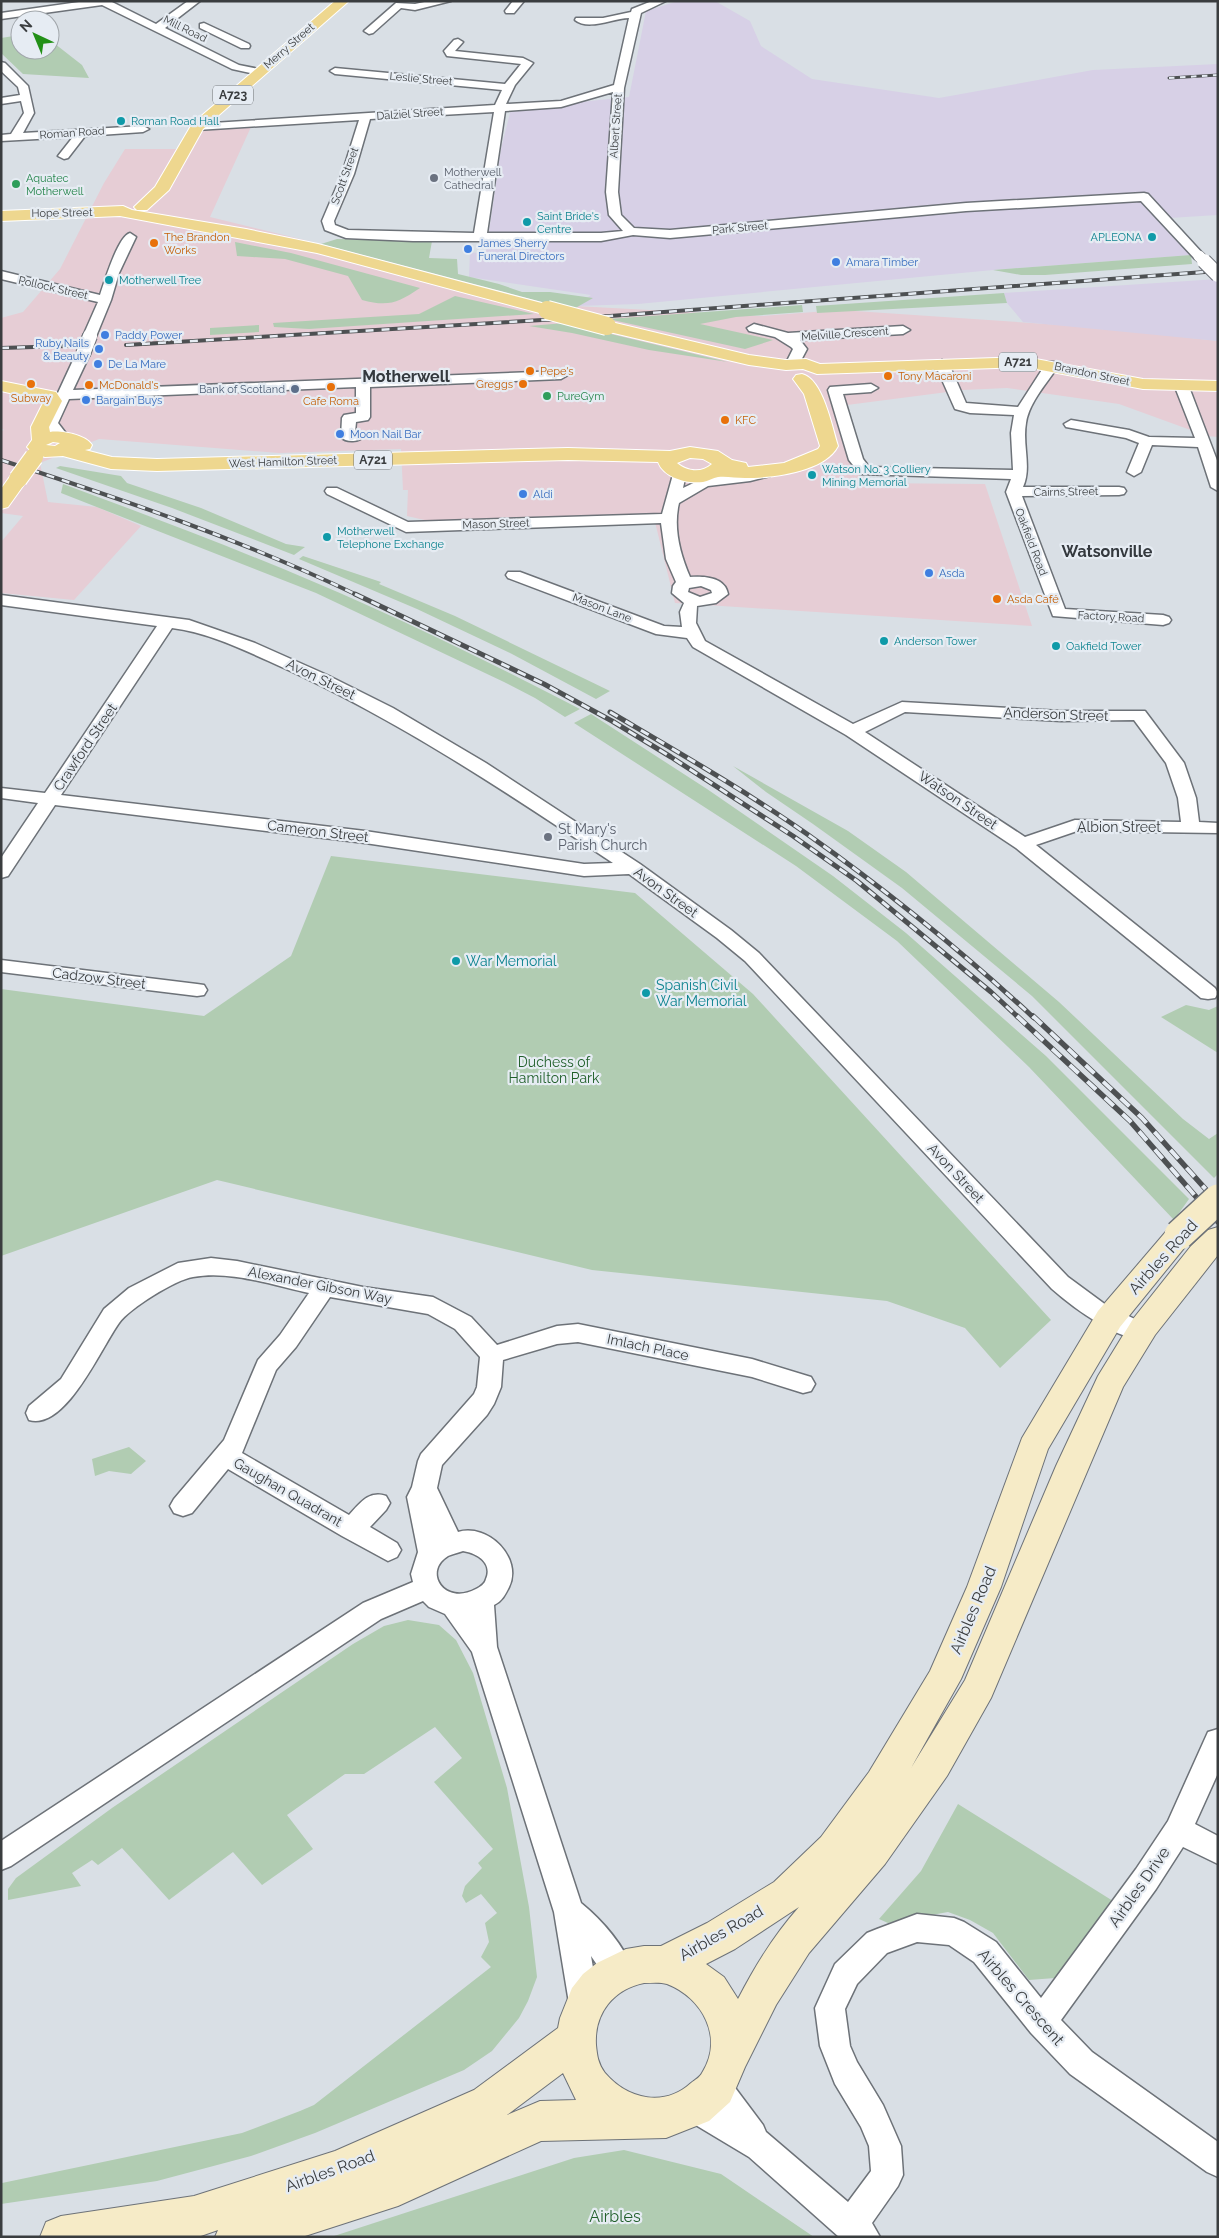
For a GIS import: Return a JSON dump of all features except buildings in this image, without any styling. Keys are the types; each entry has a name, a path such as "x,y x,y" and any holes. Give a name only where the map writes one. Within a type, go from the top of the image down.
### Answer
{"main road":[{"name":"Merry Street","path":"137,211 161,190 197,127 343,1"},
{"name":"Hope Street","path":"1,216 137,211"},
{"name":"A721","path":"137,211 166,222 250,234 317,249 607,326 749,360 788,368 806,364 816,369"},
{"name":"Brandon Street","path":"816,369 1025,362 1142,384 1182,387 1218,386"},
{"name":"A721","path":"674,467 702,475 718,467 735,473 766,471 798,466 816,459 826,452 829,446 813,394 802,379 788,368"},
{"path":"802,379 814,376 818,372 816,369"},
{"path":"1,386 50,396 53,401 40,427 39,449 11,482 1,503"},
{"name":"A721","path":"39,449 52,452 65,443"},
{"name":"West Hamilton Street","path":"65,443 111,463 157,465 590,454 674,467"},
{"name":"Airbles Road","path":"714,2082 762,1992 795,1940 872,1852 934,1765 979,1687 1072,1466 1109,1384 1199,1242 1218,1199"},
{"name":"Airbles Road","path":"664,1965 720,1936 787,1894 834,1849 882,1784 944,1679 984,1587 1032,1447 1109,1318 1199,1242"},
{"name":"Airbles Road","path":"61,2237 194,2217 338,2171 488,2104 579,2021 602,1981 619,1971 638,1965 664,1965 696,1977 716,1996 730,2028 714,2082"},
{"path":"579,2021 579,2066 592,2090 616,2109 643,2118"},
{"path":"236,2237 398,2185 540,2121 666,2118 714,2082"}],"street":[{"path":"1,16 102,1"},
{"name":"Mill Road","path":"102,1 236,67 260,72"},
{"path":"154,28 161,26 195,1"},
{"path":"370,31 398,5 415,7 446,1"},
{"path":"510,11 519,1"},
{"path":"580,20 603,21 624,15 635,15 639,9 661,1"},
{"name":"Albert Street","path":"632,231 619,223 615,217 612,192 619,88 635,15"},
{"path":"204,26 245,46"},
{"path":"188,44 224,36"},
{"path":"458,42 449,51 451,54 528,63 508,88 500,104 480,236"},
{"path":"3,69 23,86 29,113 15,137"},
{"name":"Leslie Street","path":"335,71 508,88"},
{"name":"Dalziel Street","path":"197,127 366,116 500,104 561,104 603,89 619,88"},
{"path":"1,101 25,97"},
{"name":"Scott Street","path":"337,231 329,227 328,221 348,174 366,116"},
{"name":"Roman Road","path":"1,138 143,129"},
{"path":"64,156 82,132"},
{"name":"Park Street","path":"337,231 346,234 413,236 601,237 626,234 632,231 670,234 966,207 1144,197 1218,275"},
{"path":"65,443 53,429 51,423 83,354 105,300 113,273 130,237"},
{"name":"Pollock Street","path":"4,275 52,289 105,300"},
{"name":"Melville Crescent","path":"754,328 787,337 902,330"},
{"path":"787,337 797,344 800,349 788,368"},
{"path":"942,364 960,406 970,409 1022,411"},
{"path":"870,388 835,390 856,460 865,471 1021,475 1017,432 1018,421 1022,411 1052,366"},
{"path":"64,395 561,375"},
{"path":"357,436 348,437 348,418 363,417 363,382"},
{"path":"1182,387 1217,481"},
{"path":"1071,424 1090,435 1129,434 1148,441 1204,443"},
{"path":"1134,472 1148,441"},
{"path":"674,467 672,501 668,518 674,559 685,584"},
{"path":"672,501 704,482 750,478 766,471"},
{"name":"Oakfield Road","path":"1021,475 1012,492 1059,614"},
{"name":"Mason Street","path":"332,491 406,527 668,518"},
{"name":"Cairns Street","path":"1012,492 1119,491"},
{"name":"Mason Lane","path":"514,575 662,631 692,634"},
{"path":"704,581 715,584 720,590 720,594 712,600 693,601 680,593 681,586 704,581"},
{"name":"Avon Street","path":"1,600 189,625 249,646 387,712 480,767 633,868 724,934 752,957 1077,1299 1109,1318 1141,1332"},
{"path":"692,634 687,608 693,601"},
{"name":"Factory Road","path":"1059,614 1163,620"},
{"name":"Crawford Street","path":"1,872 168,622"},
{"name":"Watson Street","path":"692,634 699,644 852,731 1023,844 1208,993"},
{"name":"Anderson Street","path":"852,731 902,707 1061,716 1139,715 1175,764 1187,798 1191,827"},
{"name":"Cameron Street","path":"1,793 365,837 584,870 633,868"},
{"name":"Albion Street","path":"1023,844 1075,825 1218,828"},
{"name":"Cadzow Street","path":"1,966 197,990"},
{"name":"Alexander Gibson Way","path":"38,1413 69,1386 112,1315 138,1294 186,1269 211,1266 363,1296 433,1306 463,1323 492,1355"},
{"path":"183,1506 234,1445 266,1366 288,1342 325,1287"},
{"name":"Imlach Place","path":"492,1355 557,1336 578,1333 752,1368 803,1384"},
{"path":"441,1548 420,1497 425,1488 430,1461 478,1408 485,1397 490,1387 492,1355"},
{"name":"Gaughan Quadrant","path":"225,1456 388,1550"},
{"name":"Gaughan Quadrant","path":"351,1529 377,1503"},
{"path":"473,1542 485,1546 498,1560 501,1573 498,1584 491,1594 481,1601 468,1605 453,1605 440,1601 426,1588 423,1578 425,1564 441,1548 473,1542"},
{"path":"1,1857 372,1611 426,1588"},
{"path":"481,1601 484,1647 569,1912 579,2021"},
{"path":"453,1605 484,1647"},
{"name":"Airbles Drive","path":"1042,2022 1146,1879 1178,1830 1218,1741"},
{"path":"1178,1830 1218,1851"},
{"path":"569,1912 590,1929 619,1971"},
{"name":"Airbles Crescent","path":"858,2231 887,2175 885,2146 872,2116 846,2073 835,2046 830,2008 846,1974 877,1943 917,1928 954,1932 985,1952 1042,2022 1081,2063 1218,2160"},
{"path":"714,2082 760,2146 858,2231"}],"shaded area":[{"path":"678,1 715,1 750,21 761,46 812,79 939,98 1093,70 1218,64 1218,215 1169,218 1191,255 993,270 638,304 575,306 591,295 469,277 470,253 486,252 501,149 511,109 629,97 646,11"},
{"path":"251,127 210,217 575,306 761,316 840,310 1091,327 1218,341 1218,437 1207,436 1119,404 1007,388 963,390 847,405 861,483 985,484 1032,626 675,603 653,514 433,522 407,516 408,490 403,490 401,449 279,453 99,439 40,463 48,502 97,507 141,526 74,600 1,593 1,542 23,516 1,513 1,431 4,430 1,428 1,318 23,312 60,269 104,183 125,149 193,149 201,130"},
{"path":"1218,279 1218,341 1023,322 1007,303 1004,293"}],"green space":[{"path":"10,37 10,60 60,60 60,48 82,65 89,78 23,74 1,53 1,38"},
{"path":"337,239 432,241 429,258 457,259 458,274 522,292 550,292 593,298 572,310 321,244"},
{"path":"235,242 291,253 420,288 392,302 379,303 362,300 348,276 285,259 237,256"},
{"path":"1191,255 1192,264 1045,275 1021,275 993,270"},
{"path":"1004,293 1007,303 817,313 816,306"},
{"path":"455,296 534,314 309,329 274,327 273,323 419,314"},
{"path":"802,305 803,312 736,317 700,324 773,340 745,349 608,319"},
{"path":"565,323 728,362 649,350 572,333 529,326"},
{"path":"259,325 259,332 210,335 210,328"},
{"path":"60,466 121,476 127,483 201,508 286,544 305,547 294,555 172,508 56,468"},
{"path":"63,484 217,542 331,589 449,643 580,709 565,717 535,698 504,682 316,593 61,493"},
{"path":"303,556 381,582 379,584 455,616 610,691 596,699 512,654 417,609 299,559"},
{"path":"591,714 707,789 833,876 906,933 1046,1056 1189,1199 1174,1220 1029,1067 897,941 796,866 574,723"},
{"path":"733,766 848,831 906,872 1059,1002 1183,1119 1209,1139 1218,1133 1218,1174 1214,1178 1032,996 902,888 766,792"},
{"name":"Duchess of Hamilton Park","path":"331,856 635,893 753,994 1051,1320 1000,1368 965,1328 887,1301 592,1270 217,1180 1,1256 1,989 204,1016 291,956"},
{"path":"1186,1005 1209,1010 1218,1006 1218,1053 1161,1017"},
{"path":"129,1447 146,1461 131,1474 109,1471 95,1476 92,1459"},
{"path":"408,1620 439,1625 456,1640 473,1673 507,1788 529,1907 537,1977 519,2018 492,2051 464,2070 315,2133 251,2156 157,2181 1,2204 1,2169 2,2183 242,2133 314,2105 491,1967 481,1957 489,1942 485,1923 497,1913 481,1894 466,1903 462,1896 465,1886 482,1868 478,1863 493,1849 434,1782 462,1758 435,1727 364,1774 345,1774 287,1815 313,1849 262,1885 233,1852 169,1900 122,1848 98,1865 92,1860 72,1873 81,1886 8,1900 8,1889 16,1878 112,1808 353,1644 384,1626"},
{"path":"958,1804 1113,1901 1055,1978 1029,1980 993,1933 970,1920 948,1912 888,1923 879,1919 921,1871"},
{"name":"Airbles","path":"624,2150 721,2174 814,2237 331,2237 574,2158"}],"railway":[{"path":"1169,78 1218,75"},
{"path":"126,345 610,316 1218,271"},
{"path":"1,348 67,346"},
{"path":"1,460 136,505 226,538 357,595"},
{"path":"355,594 544,684 612,721 671,757 793,836 857,881 991,992 1019,1018"},
{"path":"610,712 710,771 837,855 952,946 1034,1018"},
{"path":"1017,1016 1130,1121 1218,1222"},
{"path":"1033,1016 1142,1118 1218,1203"}],"place":[{"name":"Roman Road Hall","path":"121,121"},
{"name":"Motherwell Cathedral","path":"434,178"},
{"name":"Aquatec Motherwell","path":"16,184"},
{"name":"Saint Bride's Centre","path":"527,222"},
{"name":"APLEONA","path":"1152,237"},
{"name":"The Brandon Works","path":"154,243"},
{"name":"James Sherry Funeral Directors","path":"468,249"},
{"name":"Amara Timber","path":"836,262"},
{"name":"Motherwell Tree","path":"109,280"},
{"name":"Paddy Power","path":"105,335"},
{"name":"Ruby Nails & Beauty","path":"99,349"},
{"name":"De La Mare","path":"98,364"},
{"name":"Pepe's","path":"530,371"},
{"name":"Tony Macaroni","path":"888,376"},
{"name":"Subway","path":"31,384"},
{"name":"Greggs","path":"523,384"},
{"name":"McDonald's","path":"89,385"},
{"name":"Cafe Roma","path":"331,387"},
{"name":"Bank of Scotland","path":"295,389"},
{"name":"PureGym","path":"547,396"},
{"name":"Bargain Buys","path":"86,400"},
{"name":"KFC","path":"725,420"},
{"name":"Moon Nail Bar","path":"340,434"},
{"name":"Watson No. 3 Colliery Mining Memorial","path":"812,475"},
{"name":"Aldi","path":"523,494"},
{"name":"Motherwell Telephone Exchange","path":"327,537"},
{"name":"Asda","path":"929,573"},
{"name":"Asda Café","path":"997,599"},
{"name":"Anderson Tower","path":"884,641"},
{"name":"Oakfield Tower","path":"1056,646"},
{"name":"St Mary's Parish Church","path":"548,837"},
{"name":"War Memorial","path":"456,961"},
{"name":"Spanish Civil War Memorial","path":"646,993"}],"district":[{"name":"Motherwell","path":"406,376"},
{"name":"Watsonville","path":"1107,551"}]}
